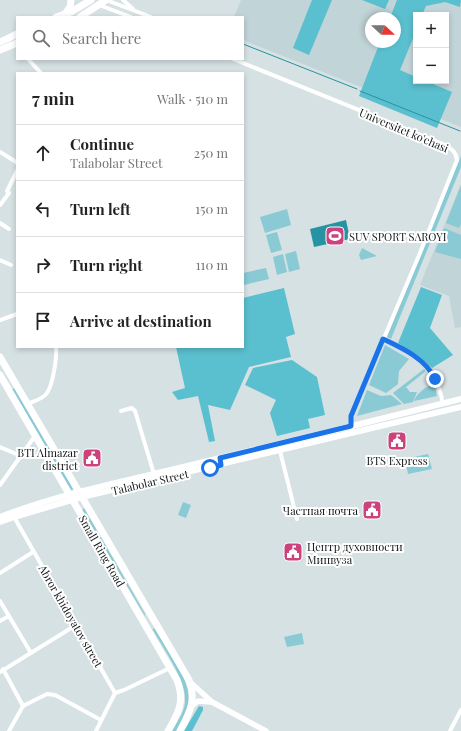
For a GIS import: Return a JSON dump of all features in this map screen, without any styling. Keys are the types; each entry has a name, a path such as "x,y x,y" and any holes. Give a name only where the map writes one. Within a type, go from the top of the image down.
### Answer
{"main road":[{"path":"64,15 70,6 71,0"},
{"path":"60,16 88,1 98,2 106,0"},
{"path":"81,16 98,2"},
{"path":"0,42 16,38"},
{"path":"0,50 16,38"},
{"name":"Small Ring Road","path":"0,358 189,680"},
{"name":"Small Ring Road","path":"0,375 177,680 181,696 178,713 168,731"},
{"path":"6,386 14,381"},
{"name":"Talabolar Street","path":"155,477 220,458 461,400"},
{"name":"Talabolar Street","path":"13,514 81,494 155,477 221,465 461,407"},
{"path":"220,458 221,465"},
{"path":"0,517 13,514"},
{"path":"0,522 13,514"},
{"path":"146,626 154,622"},
{"path":"180,731 192,706 193,694 189,680"}],"street":[{"path":"106,0 149,16"},
{"path":"123,0 133,9"},
{"path":"98,2 129,16"},
{"path":"29,60 40,72"},
{"name":"Universitet ko'chasi","path":"235,60 443,144 454,152 457,160 351,416 352,433"},
{"path":"0,152 16,162"},
{"path":"0,206 9,192 6,191 16,173"},
{"path":"0,223 9,228"},
{"path":"0,260 11,265"},
{"path":"0,320 16,314"},
{"path":"383,339 394,344 427,366 438,385 443,404"},
{"path":"28,404 43,397 48,392 57,355 56,348"},
{"path":"121,410 132,408 135,411 155,477"},
{"path":"0,485 35,436"},
{"path":"0,447 20,456"},
{"path":"280,451 296,519"},
{"name":"Abror khidoyatov street","path":"13,514 33,552 115,693"},
{"path":"0,573 33,552"},
{"path":"0,601 31,653"},
{"path":"0,621 9,616"},
{"path":"23,706 2,670 76,625"},
{"path":"96,731 115,693 170,668"},
{"path":"189,680 212,702 266,731"},
{"path":"9,731 23,706 46,694 55,695 102,720"},
{"path":"192,706 198,701 212,702"},
{"path":"450,731 461,710"}],"shaded area":[{"path":"241,0 461,0 461,127 244,40 244,16 234,16"},
{"path":"312,0 332,0 309,55 293,48"},
{"path":"362,0 389,0 385,9"},
{"path":"397,0 461,0 460,7 445,2 426,6 423,12 413,12 413,38 400,70 413,76 413,84 433,84 452,92 437,128 359,96 378,48 401,48 401,12 392,12"},
{"path":"461,156 461,167 391,339 387,337"},
{"path":"461,184 461,327 455,328 449,296 420,285"},
{"path":"461,185 461,224 459,228 446,223"},
{"path":"287,209 291,225 265,233 260,217"},
{"path":"346,220 350,239 314,247 310,229"},
{"path":"444,228 461,235 461,259 435,252"},
{"path":"277,232 282,250 271,253 266,235"},
{"path":"362,248 377,256 361,260 359,255"},
{"path":"296,251 300,269 289,272 285,254"},
{"path":"283,254 287,272 277,275 273,257"},
{"path":"266,268 269,279 244,285 244,273"},
{"path":"421,287 442,295 430,328 453,355 432,368 421,358 398,343"},
{"path":"284,288 295,334 286,337 291,357 249,367 230,410 208,405 215,441 209,442 198,396 178,400 172,392 185,388 176,348 244,348 244,298"},
{"path":"385,345 409,359 399,371 398,384 386,393 369,385"},
{"path":"292,360 317,377 325,415 308,419 310,428 277,436 270,413 276,400 245,385 253,368"},
{"path":"424,369 426,371 406,387 410,392 417,392 413,402 404,404 393,393"},
{"path":"432,385 435,387 437,396 414,401 421,391"},
{"path":"15,388 74,489 71,490 12,389"},
{"path":"367,390 381,396 391,395 402,404 357,416"},
{"path":"428,454 432,469 408,474 405,459"},
{"path":"183,502 191,505 186,518 178,515"},
{"path":"84,508 145,614 145,616 82,510"},
{"path":"153,628 178,666 187,686 189,705 186,715 177,731 172,731 180,717 185,703 183,685 174,665"},
{"path":"302,633 304,644 287,647 284,637"},
{"path":"199,706 203,707 203,710 192,731 184,731"}],"waterway":[{"path":"244,44 357,89"},
{"path":"360,91 460,131"}],"place":[{"name":"SUV SPORT SAROYI","path":"335,236"},
{"name":"BTS Express","path":"397,441"},
{"name":"BTI Almazar district","path":"92,458"},
{"name":"Частная почта","path":"372,510"},
{"name":"Центр духовности Минвуза","path":"293,552"}],"route":[{"path":"210,468 221,465 220,458 351,426 350,418 383,339 407,352 425,365 435,379"}]}
